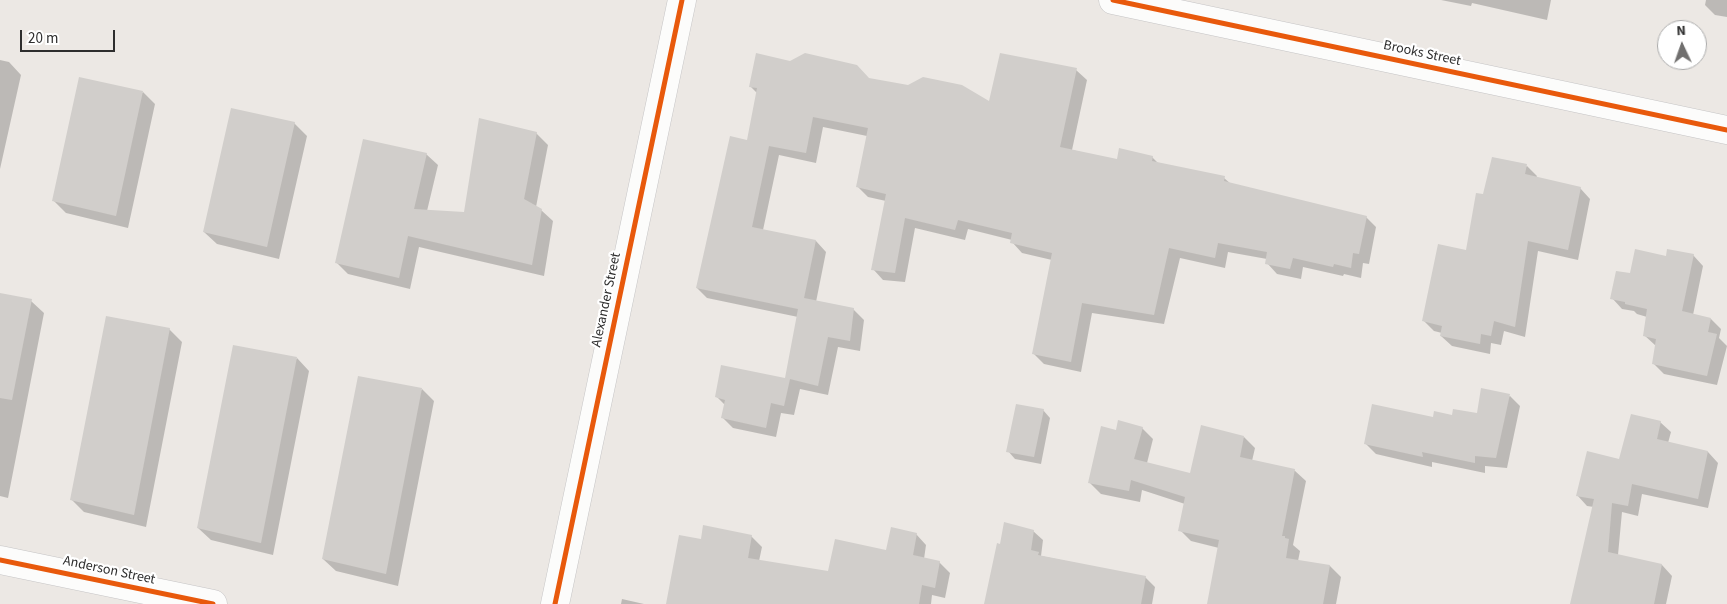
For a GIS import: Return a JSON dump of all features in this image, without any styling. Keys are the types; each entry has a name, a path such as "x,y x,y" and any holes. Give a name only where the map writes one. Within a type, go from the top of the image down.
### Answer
{"street":[{"name":"Alexander Street","path":"555,604 682,0"},
{"name":"Brooks Street","path":"1113,0 1727,130"},
{"name":"Anderson Street","path":"0,560 213,604"}],"building":[{"path":"756,53 790,61 805,53 857,65 869,78 908,85 923,77 962,85 989,101 1000,53 1077,68 1060,147 1117,159 1119,148 1153,156 1152,161 1225,176 1224,181 1367,216 1359,254 1353,253 1351,268 1334,264 1333,267 1293,258 1290,269 1265,264 1267,252 1218,243 1215,258 1169,248 1154,315 1082,303 1071,362 1032,354 1052,253 1010,243 1012,233 958,220 955,230 905,218 895,273 871,270 886,194 856,187 868,128 813,117 806,153 769,146 752,227 816,240 804,298 854,308 850,341 828,337 818,386 790,379 784,406 771,403 766,428 721,418 725,400 715,397 721,365 785,378 798,309 696,288 730,136 747,140 757,88 749,87"},
{"path":"79,77 143,91 116,216 52,201"},
{"path":"231,108 295,122 267,247 203,232"},
{"path":"479,118 537,132 524,199 542,209 532,265 408,236 399,278 335,263 363,139 427,153 414,209 464,212"},
{"path":"1492,157 1527,164 1525,174 1581,187 1568,250 1528,241 1515,327 1494,321 1491,336 1481,334 1480,344 1440,336 1442,326 1422,321 1438,244 1466,250 1476,193 1483,194"},
{"path":"1635,249 1666,256 1667,249 1694,254 1682,311 1711,318 1708,332 1717,334 1707,376 1652,364 1656,339 1643,336 1647,309 1610,299 1616,271 1630,273"},
{"path":"0,293 32,299 12,400 0,398"},
{"path":"106,316 170,328 134,515 70,500"},
{"path":"233,345 297,357 261,543 197,528"},
{"path":"358,376 422,388 386,574 322,559"},
{"path":"1481,388 1510,394 1496,458 1475,456 1475,463 1422,452 1423,457 1364,444 1372,404 1433,417 1434,411 1452,415 1453,409 1477,413"},
{"path":"1016,404 1044,409 1034,457 1006,452"},
{"path":"1631,414 1661,421 1657,439 1708,451 1698,499 1632,484 1628,506 1612,503 1608,552 1662,564 1654,604 1570,604 1594,499 1576,496 1587,451 1619,459"},
{"path":"1118,420 1143,427 1134,459 1190,473 1201,425 1244,436 1240,457 1295,469 1282,536 1289,539 1286,558 1330,565 1323,604 1207,604 1219,540 1178,531 1185,497 1131,480 1129,491 1088,483 1101,426 1116,430"},
{"path":"1004,522 1034,530 1031,550 1039,552 1038,555 1146,576 1141,604 984,604 997,543 1000,544"},
{"path":"703,525 752,535 748,558 828,571 835,539 886,550 891,527 917,533 913,555 940,561 935,588 922,585 919,604 666,604 679,535 701,539"}],"cycle path":[{"path":"555,604 682,0"},
{"path":"1113,0 1727,130"},
{"path":"0,560 213,604"}]}
